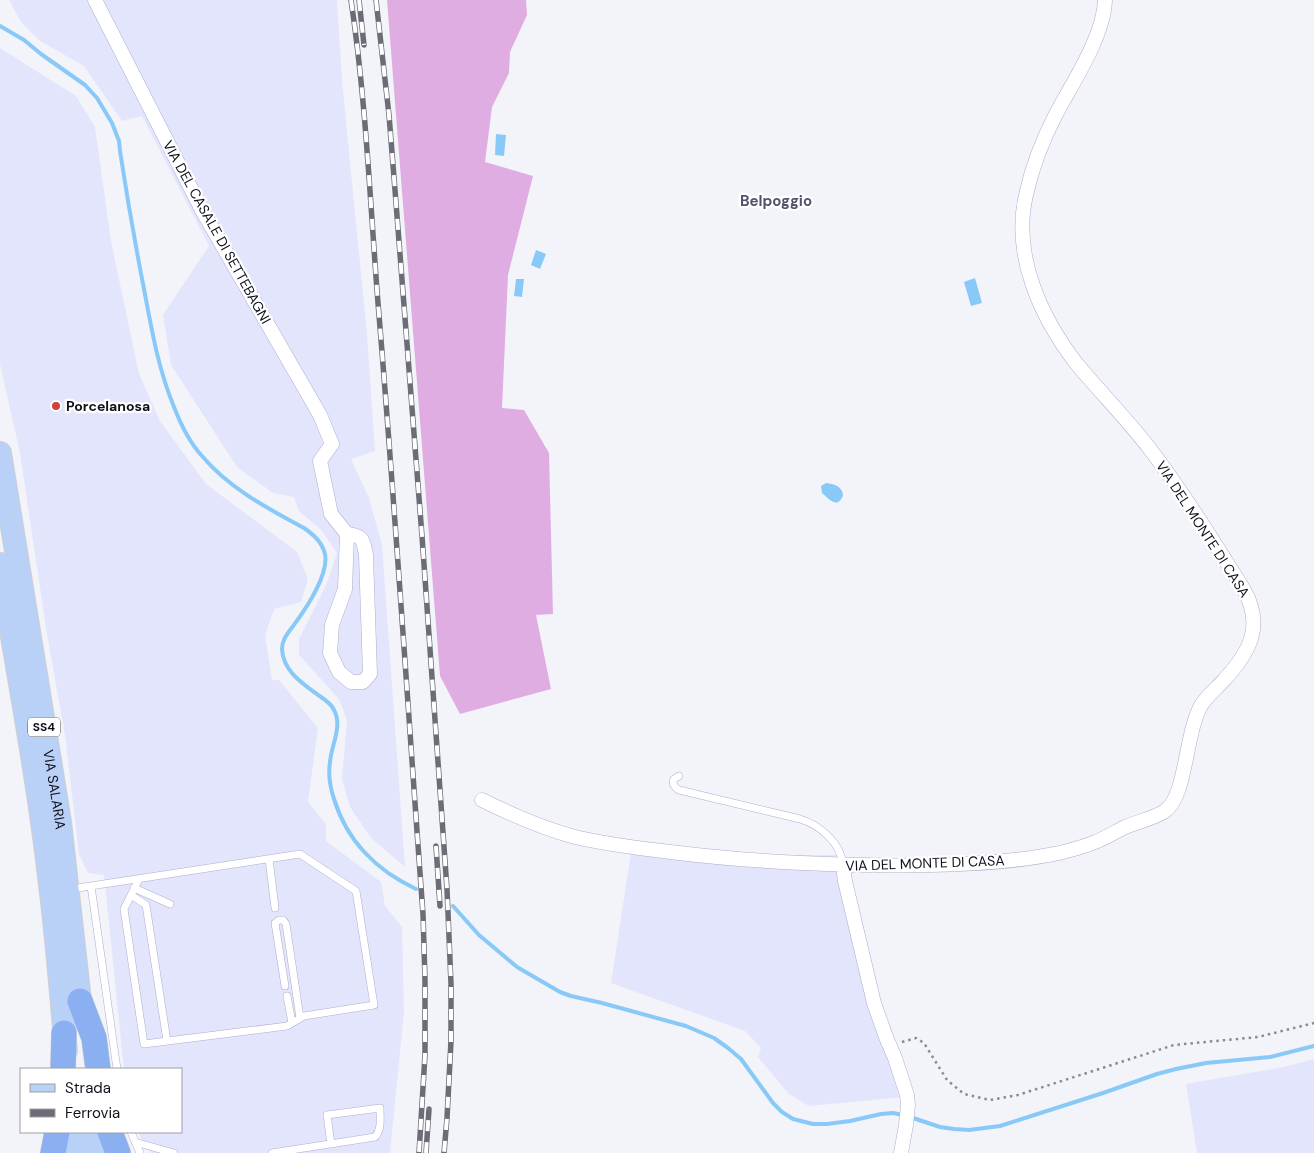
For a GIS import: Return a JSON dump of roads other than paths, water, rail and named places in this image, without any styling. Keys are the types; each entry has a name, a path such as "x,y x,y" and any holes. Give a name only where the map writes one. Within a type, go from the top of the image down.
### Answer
{"highway":[{"path":"80,1001 92,1029 98,1068"},
{"path":"62,1068 64,1032"},
{"path":"53,1153 57,1133"},
{"path":"111,1133 127,1148"}],"main road":[{"name":"VIA SALARIA","path":"0,453 58,812 68,889 86,1068"},
{"name":"VIA SALARIA","path":"0,564 42,826 62,996 67,1068"},
{"path":"72,1133 74,1153"},
{"path":"91,1133 93,1153"}],"street":[{"name":"VIA DEL CASALE DI SETTEBAGNI","path":"96,0 203,212 320,415 332,444 320,461 330,514 347,534"},
{"name":"VIA DEL MONTE DI CASA","path":"482,800 537,825 608,844 746,861 843,865 952,865 1045,856 1095,842 1164,812 1170,807 1178,790 1190,736 1198,712 1208,696 1238,663 1246,650 1252,638 1254,612 1244,590 1177,486 1152,452 1064,346 1044,312 1034,288 1026,262 1023,239 1022,219 1028,183 1051,125 1076,78 1099,28 1105,0"},
{"path":"347,534 357,535 362,540 366,555 370,674 363,682 350,682 339,672 330,653 332,625 344,589 347,534"},
{"path":"843,865 845,881 871,991 906,1090 908,1105 901,1153"}],"lane":[{"path":"679,776 674,779 673,784 679,790 811,823 826,834 837,847 843,865"},
{"path":"68,889 300,854 356,891 374,1005 304,1016 288,1026 144,1044 124,909 139,879"},
{"path":"268,859 275,908"},
{"path":"91,886 117,1068"},
{"path":"134,888 170,904"},
{"path":"131,895 146,905 166,1041"},
{"path":"285,986 275,923 279,920 283,920 286,924 300,1018"},
{"path":"286,996 292,1023"},
{"path":"272,1153 331,1144 375,1137 378,1134 380,1123 380,1108 327,1115 331,1144"},
{"path":"127,1148 131,1133"},
{"path":"127,1148 140,1153"},
{"path":"127,1148 174,1153"}],"water":[{"path":"496,134 506,135 504,156 495,155"},
{"path":"536,250 546,254 540,269 531,265"},
{"path":"975,278 982,303 971,306 964,282"},
{"path":"516,279 524,279 522,297 514,296"},
{"path":"826,483 841,489 843,495 839,502 833,502 822,493 821,486"}],"waterway":[{"path":"0,26 24,40 85,85 97,98 112,123 119,141 134,237 156,349 168,392 189,439 213,468 237,488 304,528 322,546 325,554 324,571 306,608 285,638 282,645 283,657 294,676 329,703 336,716 337,729 329,772 331,790 347,828 355,841 376,864 416,889"},
{"path":"453,906 479,935 517,967 560,992 686,1026 714,1038 741,1059 773,1103 793,1119 813,1124 827,1124 881,1114 893,1113 903,1115"},
{"path":"910,1117 940,1127 954,1129 969,1130 1000,1126 1176,1069 1206,1063 1270,1057 1314,1046"}],"railway":[{"path":"351,0 367,151 423,914 425,1055 419,1153"},
{"path":"359,0 364,45"},
{"path":"376,0 395,190 447,889 451,1041 444,1153"},
{"path":"436,846 440,906"},
{"path":"426,1153 429,1109"}],"place":[{"name":"Porcelanosa","path":"56,406"}],"district":[{"name":"Belpoggio","path":"776,201"}]}
